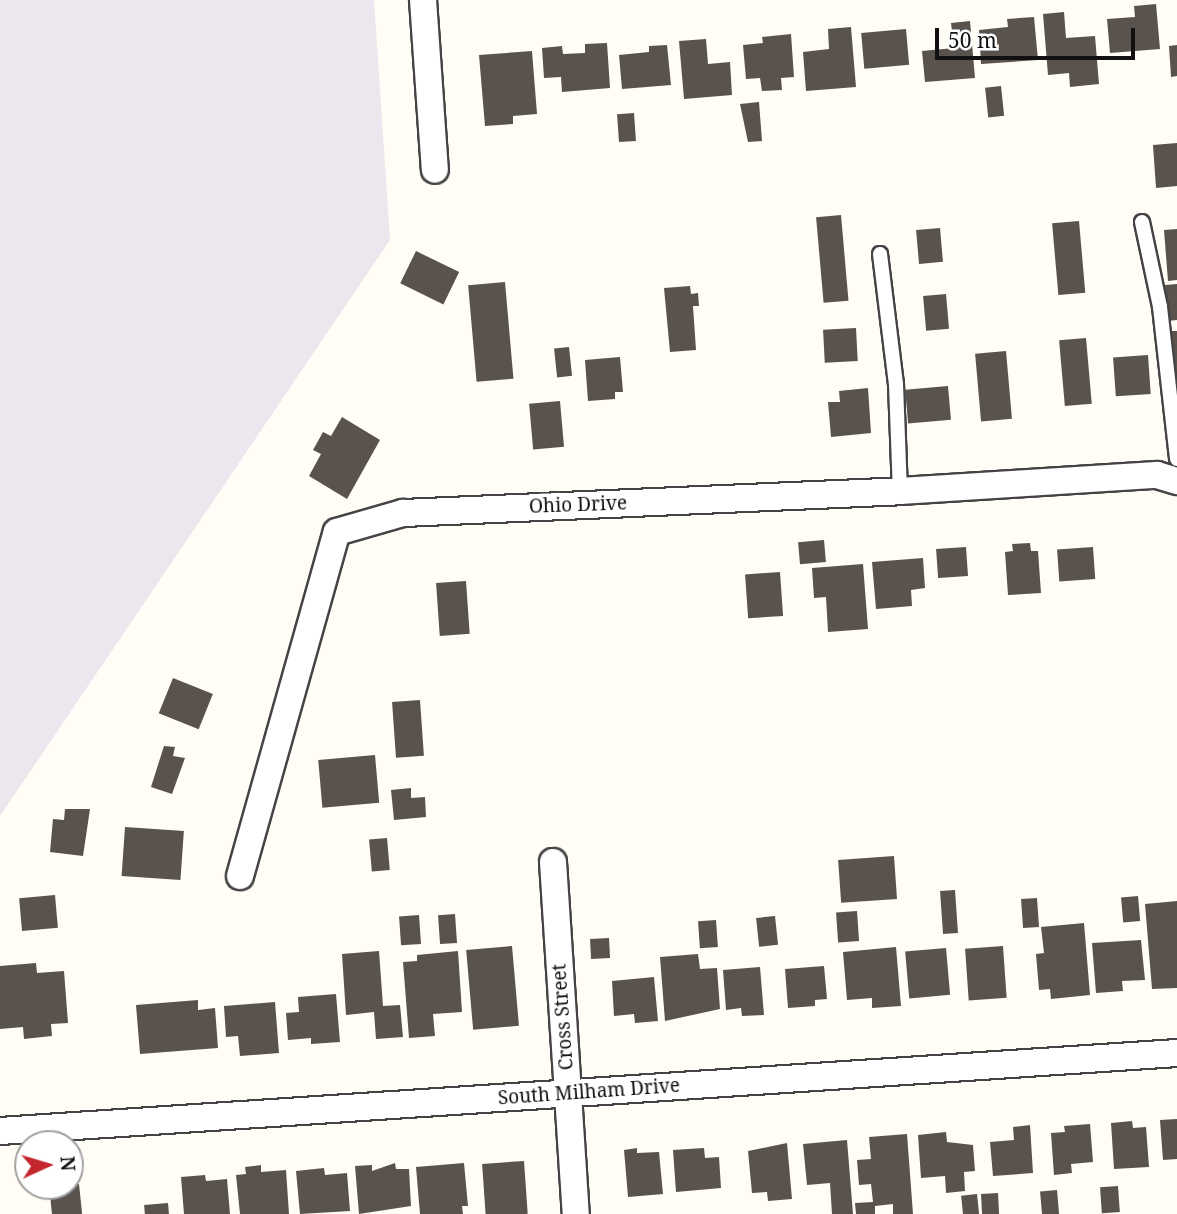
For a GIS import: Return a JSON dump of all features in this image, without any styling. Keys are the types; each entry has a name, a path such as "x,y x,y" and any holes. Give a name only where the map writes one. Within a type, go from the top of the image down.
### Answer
{"street":[{"path":"423,0 435,170"},
{"name":"Ohio Drive","path":"240,876 337,532 403,513 900,491 1157,475 1177,481"},
{"name":"Cross Street","path":"553,862 576,1214"},
{"name":"South Milham Drive","path":"0,1131 1177,1053"}],"lane":[{"path":"1143,222 1160,307 1177,459"},
{"path":"880,254 896,384 900,491"}],"shaded area":[{"path":"0,0 374,0 390,240 0,816"}],"building":[{"path":"1156,4 1160,49 1110,53 1107,19 1135,17 1134,6"},
{"path":"1064,12 1066,38 1095,36 1099,84 1070,87 1069,73 1048,75 1043,14"},
{"path":"1034,17 1038,60 981,64 979,30 1008,27 1007,19"},
{"path":"970,21 975,78 925,82 922,51 954,48 951,23"},
{"path":"851,27 856,87 806,91 803,52 829,49 828,29"},
{"path":"906,29 909,65 864,69 861,33"},
{"path":"791,34 794,77 781,78 782,90 762,91 760,78 746,79 743,45 763,43 762,37"},
{"path":"706,39 708,64 730,62 732,95 684,99 679,41"},
{"path":"607,43 610,88 562,92 561,77 544,78 542,48 562,46 563,54 585,53 585,44"},
{"path":"667,45 671,85 622,89 619,55 649,52 649,46"},
{"path":"1177,45 1177,76 1171,77 1169,46"},
{"path":"532,51 537,114 513,116 513,124 485,126 479,55"},
{"path":"1001,86 1004,116 988,118 985,88"},
{"path":"759,102 762,141 748,142 740,104"},
{"path":"634,113 636,141 619,142 617,114"},
{"path":"1177,143 1177,186 1156,188 1153,145"},
{"path":"841,215 848,301 824,303 816,217"},
{"path":"1079,221 1085,293 1058,295 1052,223"},
{"path":"940,228 943,262 919,264 916,230"},
{"path":"1177,229 1177,280 1168,281 1164,230"},
{"path":"416,251 459,272 443,304 400,283"},
{"path":"505,282 513,379 477,382 468,285"},
{"path":"1177,284 1177,320 1167,321 1165,285"},
{"path":"690,286 691,294 698,293 699,306 693,306 696,350 670,352 664,288"},
{"path":"946,294 949,329 926,331 923,296"},
{"path":"856,328 858,361 825,363 823,330"},
{"path":"1169,331 1177,331 1177,397"},
{"path":"1086,338 1092,404 1065,406 1059,340"},
{"path":"569,347 572,376 557,377 554,349"},
{"path":"1006,351 1012,419 981,421 975,354"},
{"path":"1148,355 1151,394 1116,396 1113,357"},
{"path":"620,357 623,392 615,392 615,399 588,401 585,360"},
{"path":"948,386 951,420 908,424 905,390"},
{"path":"868,388 871,433 831,437 828,402 840,402 839,391"},
{"path":"560,401 564,447 533,450 529,404"},
{"path":"342,417 380,440 347,499 309,476 321,454 313,450 323,432 331,436"},
{"path":"824,540 826,562 800,564 798,542"},
{"path":"1030,543 1031,551 1038,551 1041,593 1008,595 1005,552 1013,551 1012,544"},
{"path":"966,547 968,576 938,578 936,549"},
{"path":"1093,547 1095,579 1059,581 1057,550"},
{"path":"923,558 925,588 911,590 912,606 876,609 872,562"},
{"path":"863,564 868,629 828,632 826,597 814,598 812,568"},
{"path":"780,572 783,616 748,618 745,574"},
{"path":"466,581 470,634 440,636 436,583"},
{"path":"173,678 213,694 199,729 159,713"},
{"path":"420,700 424,756 396,758 392,702"},
{"path":"164,746 175,747 173,756 185,758 172,794 151,787"},
{"path":"375,755 379,803 322,808 318,760"},
{"path":"411,788 411,798 425,797 426,817 394,820 391,790"},
{"path":"65,809 90,809 83,856 50,852 53,819 64,820"},
{"path":"125,827 184,831 180,880 122,876"},
{"path":"387,838 390,870 372,871 369,840"},
{"path":"894,856 897,899 841,903 838,860"},
{"path":"955,890 958,933 943,934 940,891"},
{"path":"55,895 58,928 22,931 19,898"},
{"path":"1138,896 1140,921 1123,922 1121,897"},
{"path":"1037,898 1039,927 1023,928 1021,899"},
{"path":"1177,901 1177,988 1152,989 1145,904"},
{"path":"857,911 859,941 838,942 836,912"},
{"path":"455,914 457,943 440,944 438,915"},
{"path":"419,915 421,944 401,945 399,916"},
{"path":"775,916 778,945 759,947 756,918"},
{"path":"716,920 718,947 700,948 698,921"},
{"path":"1084,923 1090,995 1051,999 1050,989 1039,990 1036,954 1044,953 1041,927"},
{"path":"609,938 610,958 591,959 590,939"},
{"path":"1141,940 1145,980 1122,981 1123,991 1096,993 1092,943"},
{"path":"512,946 519,1026 473,1030 466,950"},
{"path":"1003,946 1007,998 969,1001 965,949"},
{"path":"896,947 901,1006 872,1008 872,998 847,1000 843,952"},
{"path":"946,948 950,995 909,998 905,952"},
{"path":"379,951 383,1006 400,1005 403,1037 376,1039 374,1012 346,1015 342,954"},
{"path":"458,951 462,1012 433,1014 435,1036 409,1038 403,962 417,961 417,955"},
{"path":"698,954 700,969 717,968 720,1009 665,1021 660,957"},
{"path":"36,963 37,973 64,971 68,1023 51,1024 52,1036 24,1039 23,1027 0,1029 0,966"},
{"path":"824,966 827,999 815,1000 815,1006 788,1008 785,969"},
{"path":"760,967 764,1015 742,1016 741,1008 726,1010 723,970"},
{"path":"654,977 658,1021 635,1023 634,1014 614,1016 612,981"},
{"path":"336,994 340,1042 311,1044 311,1038 288,1040 286,1013 299,1012 298,997"},
{"path":"198,1000 198,1010 215,1008 218,1048 140,1054 136,1005"},
{"path":"275,1002 279,1053 240,1056 238,1036 226,1037 224,1006"},
{"path":"1177,1119 1177,1159 1163,1160 1160,1120"},
{"path":"1132,1121 1133,1128 1146,1127 1149,1167 1114,1169 1111,1123"},
{"path":"1090,1124 1093,1162 1071,1164 1072,1173 1054,1175 1051,1133 1065,1132 1064,1126"},
{"path":"1030,1125 1033,1173 993,1176 990,1142 1014,1140 1013,1127"},
{"path":"946,1132 947,1142 973,1145 975,1171 964,1172 965,1191 946,1193 945,1176 921,1178 918,1135"},
{"path":"907,1134 913,1214 893,1214 893,1204 875,1206 875,1214 856,1214 855,1203 873,1202 871,1184 859,1185 857,1160 871,1159 869,1137"},
{"path":"847,1140 853,1214 832,1214 830,1183 807,1185 803,1144"},
{"path":"787,1143 792,1199 768,1201 767,1192 752,1193 748,1151"},
{"path":"637,1148 637,1153 659,1152 663,1194 628,1197 624,1150"},
{"path":"704,1148 705,1158 719,1157 721,1188 676,1192 673,1150"},
{"path":"524,1161 528,1214 486,1214 482,1164"},
{"path":"395,1163 396,1169 409,1169 411,1206 359,1214 355,1166 372,1165 372,1171"},
{"path":"464,1163 468,1206 462,1206 463,1214 420,1214 416,1167"},
{"path":"261,1165 261,1172 286,1170 289,1214 240,1214 236,1175 246,1174 245,1167"},
{"path":"324,1168 325,1175 347,1173 350,1211 300,1214 296,1171"},
{"path":"205,1175 206,1181 227,1179 230,1214 184,1214 181,1177"},
{"path":"1118,1186 1120,1212 1102,1213 1100,1187"},
{"path":"1057,1190 1059,1214 1042,1214 1040,1191"},
{"path":"998,1193 999,1214 982,1214 981,1194"},
{"path":"977,1194 979,1214 963,1214 961,1196"},
{"path":"51,1200 81,1200 82,1214 52,1214"},
{"path":"168,1203 169,1214 145,1214 144,1205"}]}
